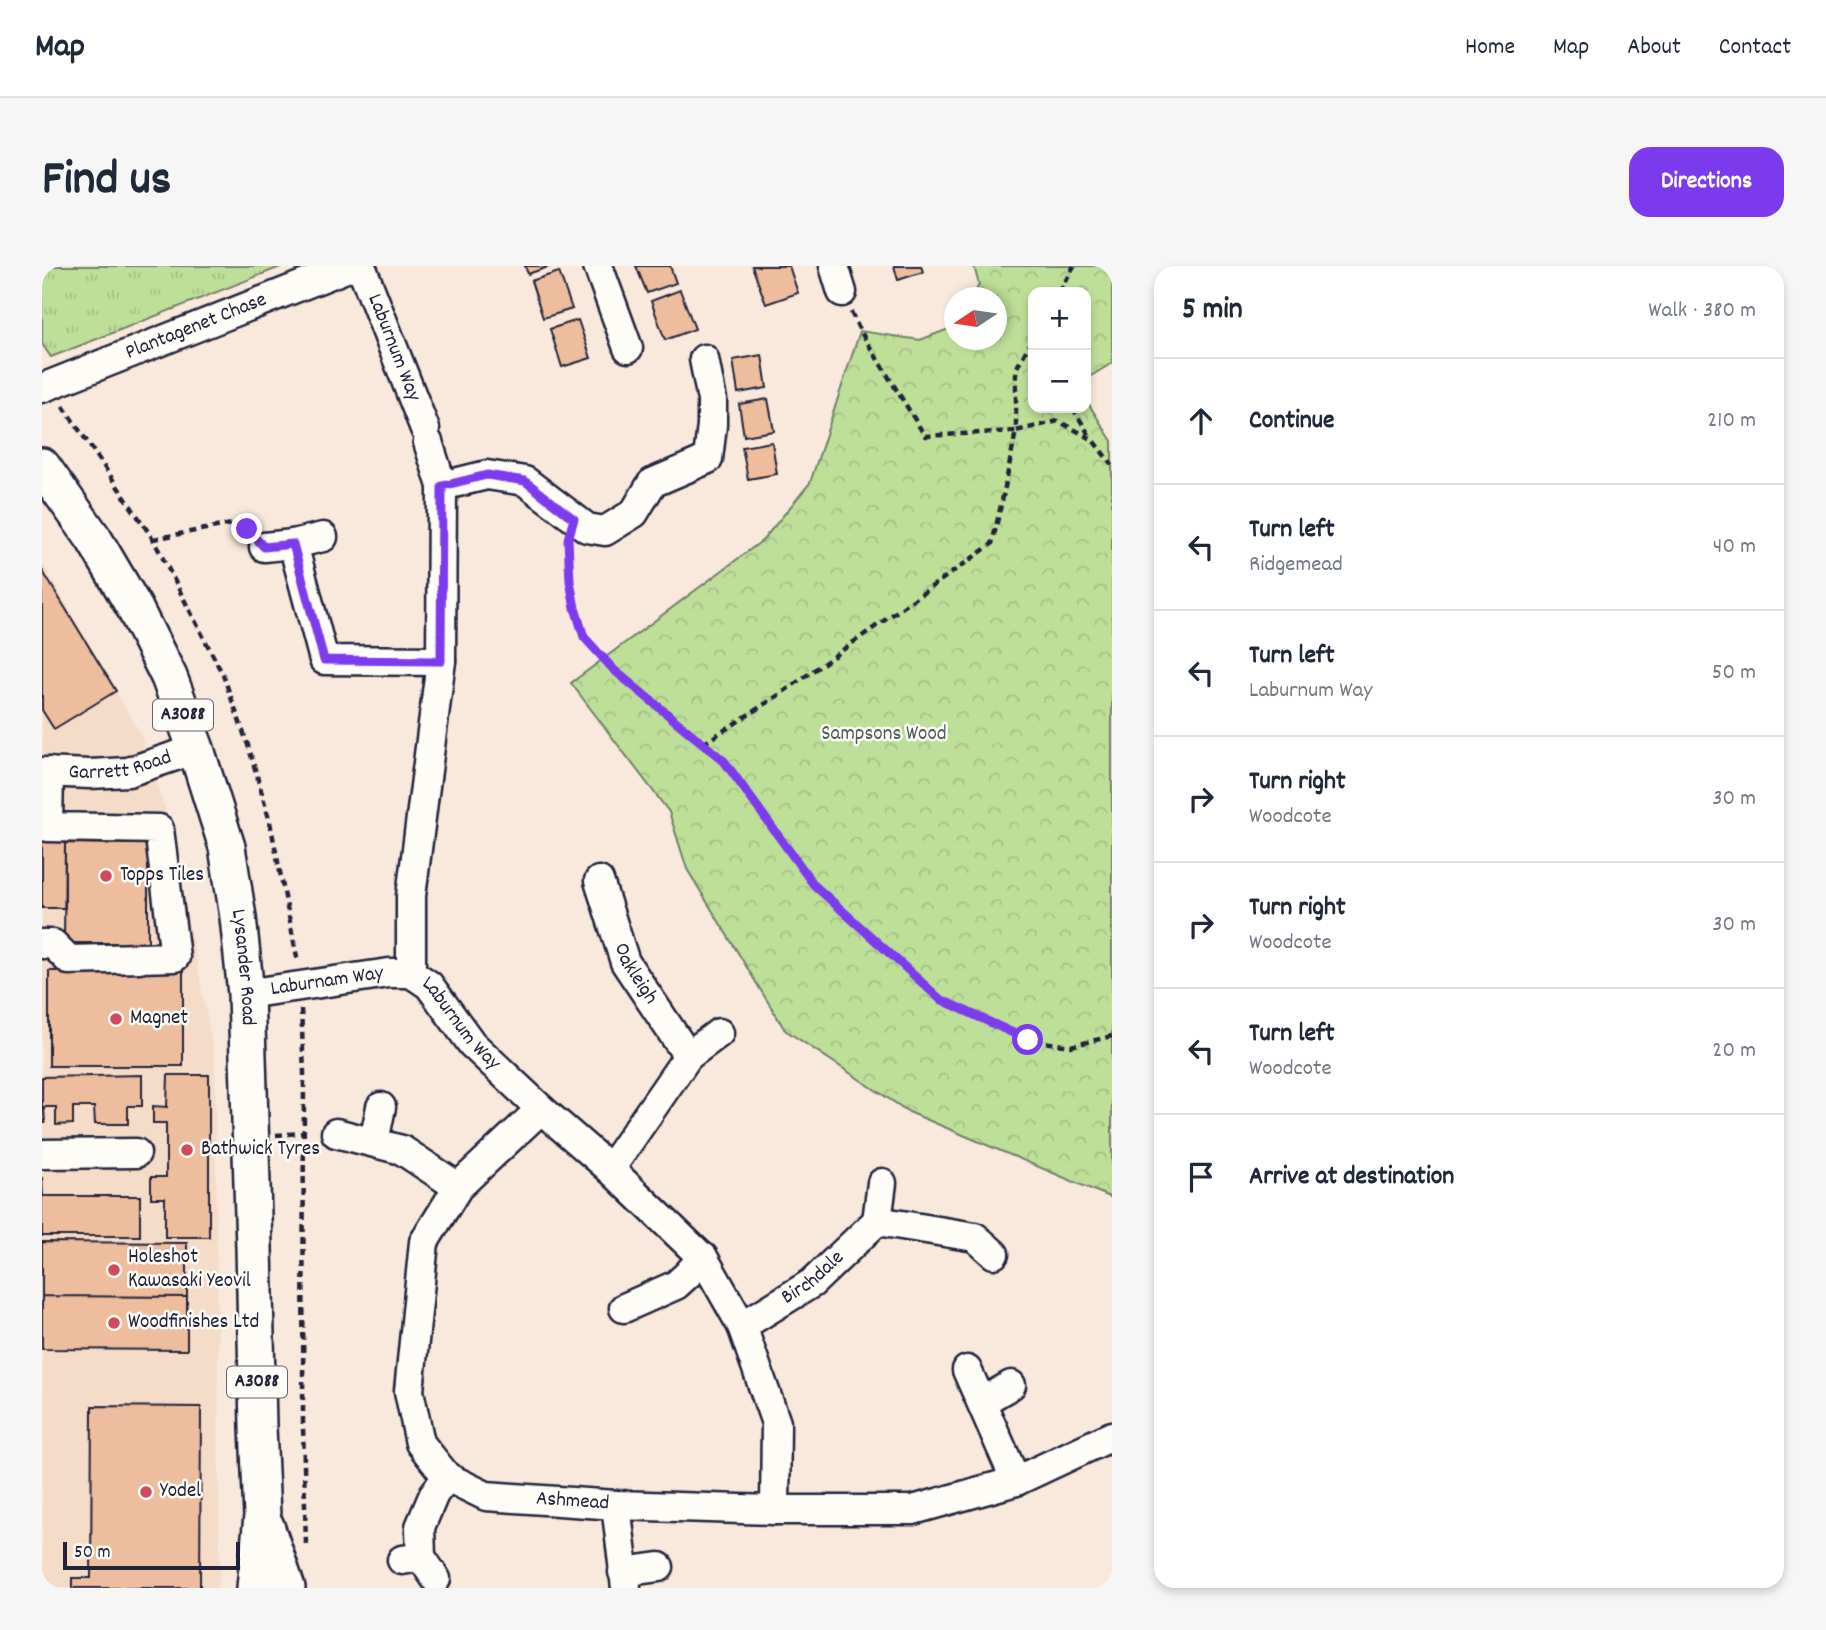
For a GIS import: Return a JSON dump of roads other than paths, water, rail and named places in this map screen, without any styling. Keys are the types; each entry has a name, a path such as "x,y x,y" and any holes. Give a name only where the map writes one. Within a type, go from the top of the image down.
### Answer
{"main road":[{"name":"Lysander Road","path":"42,466 94,539 134,607 169,677 196,749 227,847 246,994 262,1516 255,1588"},
{"name":"Lysander Road","path":"262,1516 287,1588"}],"street":[{"name":"Plantagenet Chase","path":"42,388 351,266"},
{"name":"Laburnum Way","path":"361,266 426,436 442,486 441,661 411,895 411,974 429,985 472,1044 702,1257 742,1326 776,1423 775,1510"},
{"path":"598,266 628,348"},
{"path":"442,486 487,475 525,481 587,528 605,531 634,513 652,483 708,458 712,400 704,359"},
{"path":"264,547 323,537"},
{"path":"293,544 324,660 441,661"},
{"name":"Garrett Road","path":"45,772 128,772 196,749"},
{"path":"42,944 53,944 69,960 176,957 159,829 48,827 45,772"},
{"name":"Oakleigh","path":"599,881 625,962 688,1056"},
{"name":"Laburnam Way","path":"246,994 389,973 411,974"},
{"path":"610,1169 688,1056 719,1033"},
{"path":"374,1142 381,1107"},
{"name":"Ashmead","path":"541,1109 458,1187 424,1242 409,1391 420,1443 447,1477 486,1496 616,1505 775,1510 913,1510 1016,1482 1112,1436"},
{"path":"336,1133 402,1150 458,1187"},
{"path":"42,1154 136,1153"},
{"path":"882,1183 877,1221 975,1237 994,1254"},
{"name":"Birchdale","path":"742,1326 812,1283 877,1221"},
{"path":"624,1308 676,1285 702,1257"},
{"path":"967,1370 1016,1482"},
{"path":"982,1402 1010,1385"},
{"path":"420,1565 420,1527 434,1494 447,1477"},
{"path":"616,1505 625,1580 659,1567"}],"place":[{"name":"Topps Tiles","path":"106,876"},
{"name":"Magnet","path":"116,1019"},
{"name":"Bathwick Tyres","path":"187,1150"},
{"name":"Holeshot Kawasaki Yeovil","path":"114,1270"},
{"name":"Woodfinishes Ltd","path":"114,1323"},
{"name":"Yodel","path":"146,1492"}],"park label":[{"name":"Sampsons Wood","path":"884,735"}]}
